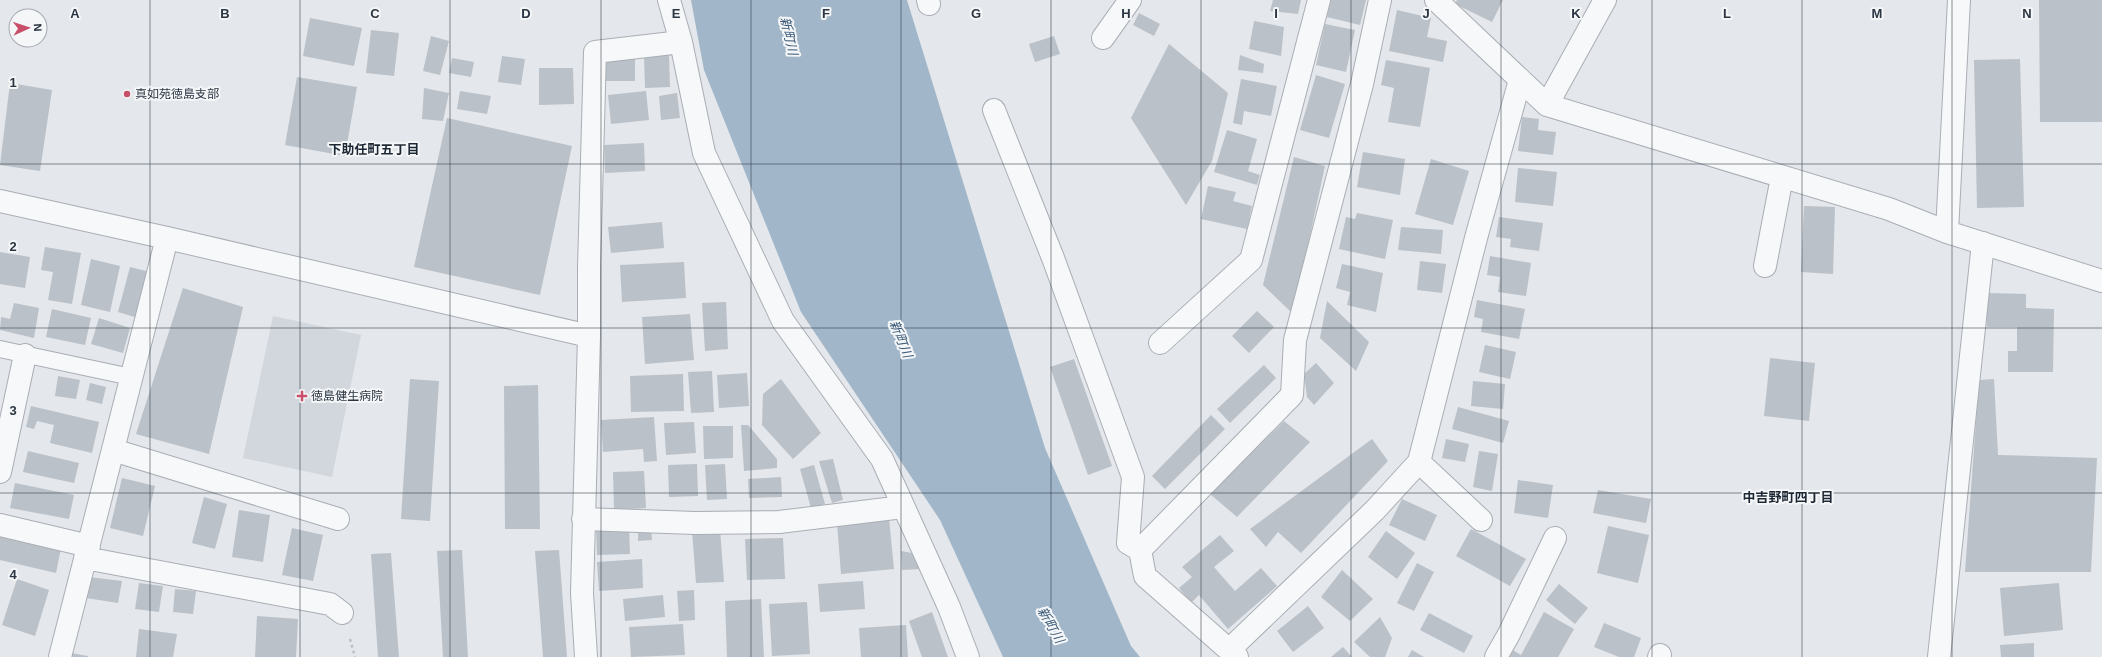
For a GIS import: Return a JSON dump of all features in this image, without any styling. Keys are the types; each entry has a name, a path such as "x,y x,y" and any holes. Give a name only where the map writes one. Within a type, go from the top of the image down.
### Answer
{"street":[{"path":"669,0 681,42 704,153 783,321 882,459 949,607 968,657"},
{"path":"1103,38 1130,0"},
{"path":"1160,343 1251,260 1319,0"},
{"path":"1140,550 1292,396 1295,340 1362,84 1380,0"},
{"path":"1436,0 1547,105 1889,209 1947,232 2102,280"},
{"path":"1547,105 1605,0"},
{"path":"1947,232 1959,0"},
{"path":"586,657 582,593 583,519 589,336 595,52 681,42"},
{"path":"994,110 1053,258 1133,477 1128,543 1140,550 1145,576 1233,653 1375,510 1418,462 1476,238 1520,80"},
{"path":"1765,266 1782,177"},
{"path":"0,201 167,238 589,336"},
{"path":"60,657 167,238"},
{"path":"1939,657 1983,243"},
{"path":"2,459 25,355"},
{"path":"113,450 338,519"},
{"path":"1418,462 1482,520"},
{"path":"583,519 695,523 779,522 903,507"},
{"path":"0,525 87,552 330,604 342,614"},
{"path":"1496,657 1510,634 1555,538"}],"lane":[{"path":"0,349 131,377"}],"shaded area":[{"name":"徳島健生病院","path":"273,316 361,335 332,477 243,458"}],"water":[{"name":"新町川","path":"691,0 907,0 1045,448 1131,646 1140,657 1003,657 940,520 801,312 704,70"}],"building":[{"path":"1273,0 1301,0 1298,14 1270,11"},
{"path":"1331,0 1366,0 1360,25 1327,17"},
{"path":"1457,0 1503,0 1492,22 1455,4"},
{"path":"2039,0 2102,0 2102,122 2040,122"},
{"path":"1397,10 1431,18 1427,37 1447,41 1443,62 1389,51"},
{"path":"1139,13 1160,24 1154,36 1133,25"},
{"path":"310,18 362,28 354,66 303,56"},
{"path":"1254,21 1284,27 1281,56 1249,49"},
{"path":"1325,24 1355,30 1346,72 1316,65"},
{"path":"371,30 399,33 394,76 366,73"},
{"path":"431,36 449,41 440,75 423,71"},
{"path":"1054,36 1060,54 1035,62 1029,44"},
{"path":"1169,44 1228,93 1212,161 1186,205 1131,118"},
{"path":"669,55 670,87 645,88 644,56"},
{"path":"1240,55 1264,64 1263,73 1238,70"},
{"path":"502,56 525,59 521,85 498,82"},
{"path":"452,58 474,62 471,77 449,73"},
{"path":"635,59 635,81 606,81 606,60"},
{"path":"2020,59 2024,207 1977,208 1974,60"},
{"path":"1386,60 1430,68 1420,127 1388,122 1394,88 1381,85"},
{"path":"539,68 573,68 574,104 539,105"},
{"path":"1316,75 1345,84 1329,138 1300,130"},
{"path":"297,77 357,87 345,156 285,145"},
{"path":"1241,79 1277,86 1271,116 1244,111 1242,125 1233,123"},
{"path":"10,83 52,90 40,171 0,165"},
{"path":"424,88 449,93 443,121 422,119"},
{"path":"460,91 491,96 487,114 457,109"},
{"path":"646,91 649,120 611,124 608,95"},
{"path":"677,93 680,118 661,120 659,96"},
{"path":"1522,117 1539,119 1538,130 1556,132 1553,155 1518,151"},
{"path":"447,118 572,146 540,295 414,267"},
{"path":"1227,130 1257,139 1248,171 1260,175 1257,185 1214,172"},
{"path":"644,143 645,171 605,173 604,145"},
{"path":"1363,152 1405,159 1400,195 1357,187"},
{"path":"1294,157 1325,166 1293,314 1263,285"},
{"path":"1431,159 1469,171 1453,225 1415,214"},
{"path":"1518,168 1557,172 1553,206 1515,202"},
{"path":"1208,186 1236,192 1233,201 1252,206 1247,229 1201,219"},
{"path":"1804,206 1835,207 1833,274 1801,272"},
{"path":"1357,213 1393,220 1385,259 1339,249 1346,217 1355,219"},
{"path":"1499,217 1543,223 1539,251 1510,247 1511,239 1496,237"},
{"path":"662,222 664,248 611,253 608,227"},
{"path":"1401,227 1443,230 1441,254 1398,250"},
{"path":"45,247 81,253 72,304 48,300 53,272 41,270"},
{"path":"0,252 30,257 25,288 0,284"},
{"path":"1490,256 1531,263 1526,296 1498,292 1500,277 1487,275"},
{"path":"91,259 120,266 110,312 81,305"},
{"path":"1420,261 1446,264 1442,293 1417,290"},
{"path":"684,262 686,298 622,302 620,265"},
{"path":"1342,264 1383,273 1376,312 1347,305 1350,292 1336,288"},
{"path":"130,267 150,272 138,318 118,312"},
{"path":"183,288 243,307 209,454 136,434"},
{"path":"1987,293 2026,294 2026,308 2054,309 2053,372 2008,372 2008,351 2017,351 2017,327 1987,327"},
{"path":"1477,300 1525,309 1519,339 1481,332 1483,319 1474,317"},
{"path":"1327,301 1369,342 1356,371 1320,338"},
{"path":"726,302 728,349 705,351 702,303"},
{"path":"14,303 39,308 34,338 0,330 1,317 10,319"},
{"path":"52,309 91,318 85,345 46,337"},
{"path":"1257,311 1274,327 1249,353 1232,336"},
{"path":"690,314 694,360 645,364 642,317"},
{"path":"99,318 130,328 123,353 91,344"},
{"path":"1485,345 1516,352 1510,379 1479,372"},
{"path":"1770,358 1815,363 1809,421 1764,416"},
{"path":"1074,359 1112,466 1088,475 1050,367"},
{"path":"1316,363 1334,383 1314,405 1307,397 1304,374"},
{"path":"1264,365 1276,378 1230,423 1217,409"},
{"path":"712,371 714,412 691,413 688,372"},
{"path":"747,373 749,406 719,408 717,375"},
{"path":"683,374 684,411 631,412 630,376"},
{"path":"58,376 80,380 76,399 55,396"},
{"path":"410,379 439,381 430,521 401,519"},
{"path":"781,379 821,433 793,459 762,425 763,394"},
{"path":"1994,379 1998,455 2097,458 2091,572 1965,572 1979,380"},
{"path":"1473,381 1505,384 1503,409 1471,406"},
{"path":"90,383 106,387 102,404 86,400"},
{"path":"538,385 540,529 505,529 504,386"},
{"path":"31,406 99,422 92,453 50,443 54,425 37,421 34,429 26,427"},
{"path":"1458,407 1509,421 1503,443 1452,429"},
{"path":"1211,415 1225,429 1165,489 1152,476"},
{"path":"654,417 657,461 644,462 643,449 603,452 601,420"},
{"path":"1284,421 1310,442 1237,517 1210,494"},
{"path":"694,422 696,453 666,455 664,423"},
{"path":"741,425 748,425 777,459 777,468 744,471"},
{"path":"703,426 733,426 733,458 704,459"},
{"path":"1372,439 1388,461 1301,553 1278,532 1266,547 1250,529"},
{"path":"1446,439 1469,444 1465,462 1442,458"},
{"path":"28,451 79,463 74,483 23,472"},
{"path":"1479,451 1498,454 1492,491 1473,487"},
{"path":"833,459 843,500 832,503 819,461"},
{"path":"697,464 698,496 669,497 668,465"},
{"path":"725,464 727,499 707,500 705,465"},
{"path":"814,465 825,504 811,508 800,469"},
{"path":"644,471 646,508 614,510 613,472"},
{"path":"781,477 782,497 749,498 748,479"},
{"path":"122,478 155,486 143,536 110,528"},
{"path":"1518,480 1553,485 1548,518 1514,513"},
{"path":"15,483 74,495 69,519 10,508"},
{"path":"1598,490 1651,499 1646,523 1593,513"},
{"path":"204,497 227,504 215,549 192,543"},
{"path":"1402,499 1437,515 1425,541 1389,525"},
{"path":"239,510 270,515 263,562 232,557"},
{"path":"889,518 894,569 841,574 837,523"},
{"path":"1608,526 1649,535 1638,583 1597,573"},
{"path":"596,527 629,527 630,554 597,555"},
{"path":"292,528 323,535 313,581 282,575"},
{"path":"651,528 652,540 638,541 638,529"},
{"path":"720,529 724,582 696,583 692,531"},
{"path":"1471,529 1526,559 1510,586 1456,556"},
{"path":"1386,531 1415,553 1397,579 1368,557"},
{"path":"0,534 61,548 56,573 0,560"},
{"path":"1220,535 1234,551 1214,567 1235,591 1261,568 1277,586 1228,629 1199,595 1191,603 1179,588 1192,577 1182,567"},
{"path":"783,538 785,579 747,580 745,539"},
{"path":"462,550 468,657 443,657 437,551"},
{"path":"559,550 567,657 543,657 535,551"},
{"path":"901,551 912,553 920,569 902,570"},
{"path":"391,553 399,657 378,657 371,554"},
{"path":"642,559 643,588 599,591 597,562"},
{"path":"1417,563 1434,572 1414,611 1397,603"},
{"path":"1342,570 1373,599 1350,621 1321,597"},
{"path":"89,577 122,581 118,603 86,598"},
{"path":"17,579 49,590 35,636 2,625"},
{"path":"863,581 865,609 820,612 818,584"},
{"path":"139,583 163,586 159,612 135,609"},
{"path":"2059,583 2063,630 2004,636 2000,588"},
{"path":"1559,584 1588,608 1575,624 1546,600"},
{"path":"175,589 196,591 193,614 173,612"},
{"path":"694,590 695,620 679,621 677,591"},
{"path":"663,595 665,617 625,621 623,599"},
{"path":"761,599 764,657 727,657 725,601"},
{"path":"807,602 810,654 772,656 769,604"},
{"path":"1308,606 1324,628 1293,652 1277,631"},
{"path":"932,612 948,657 922,657 909,621"},
{"path":"1544,612 1574,629 1558,657 1507,657 1511,649 1521,655"},
{"path":"1429,613 1473,636 1464,653 1420,630"},
{"path":"257,616 298,619 296,657 255,657"},
{"path":"1380,617 1392,638 1385,657 1370,657 1354,642"},
{"path":"1604,623 1641,638 1634,657 1619,657 1594,647"},
{"path":"683,624 685,655 631,657 629,627"},
{"path":"906,625 908,657 861,657 859,628"},
{"path":"139,629 177,634 173,657 136,657"},
{"path":"2034,643 2034,657 2001,657 2000,645"},
{"path":"1343,647 1352,657 1331,657"},
{"path":"1412,650 1424,657 1408,657"},
{"path":"71,653 88,656 88,657 70,657"}],"place":[{"name":"真如苑徳島支部","path":"127,94"},
{"name":"徳島健生病院","path":"302,396"}],"district":[{"name":"下助任町五丁目","path":"374,149"},
{"name":"中吉野町四丁目","path":"1788,497"}]}
